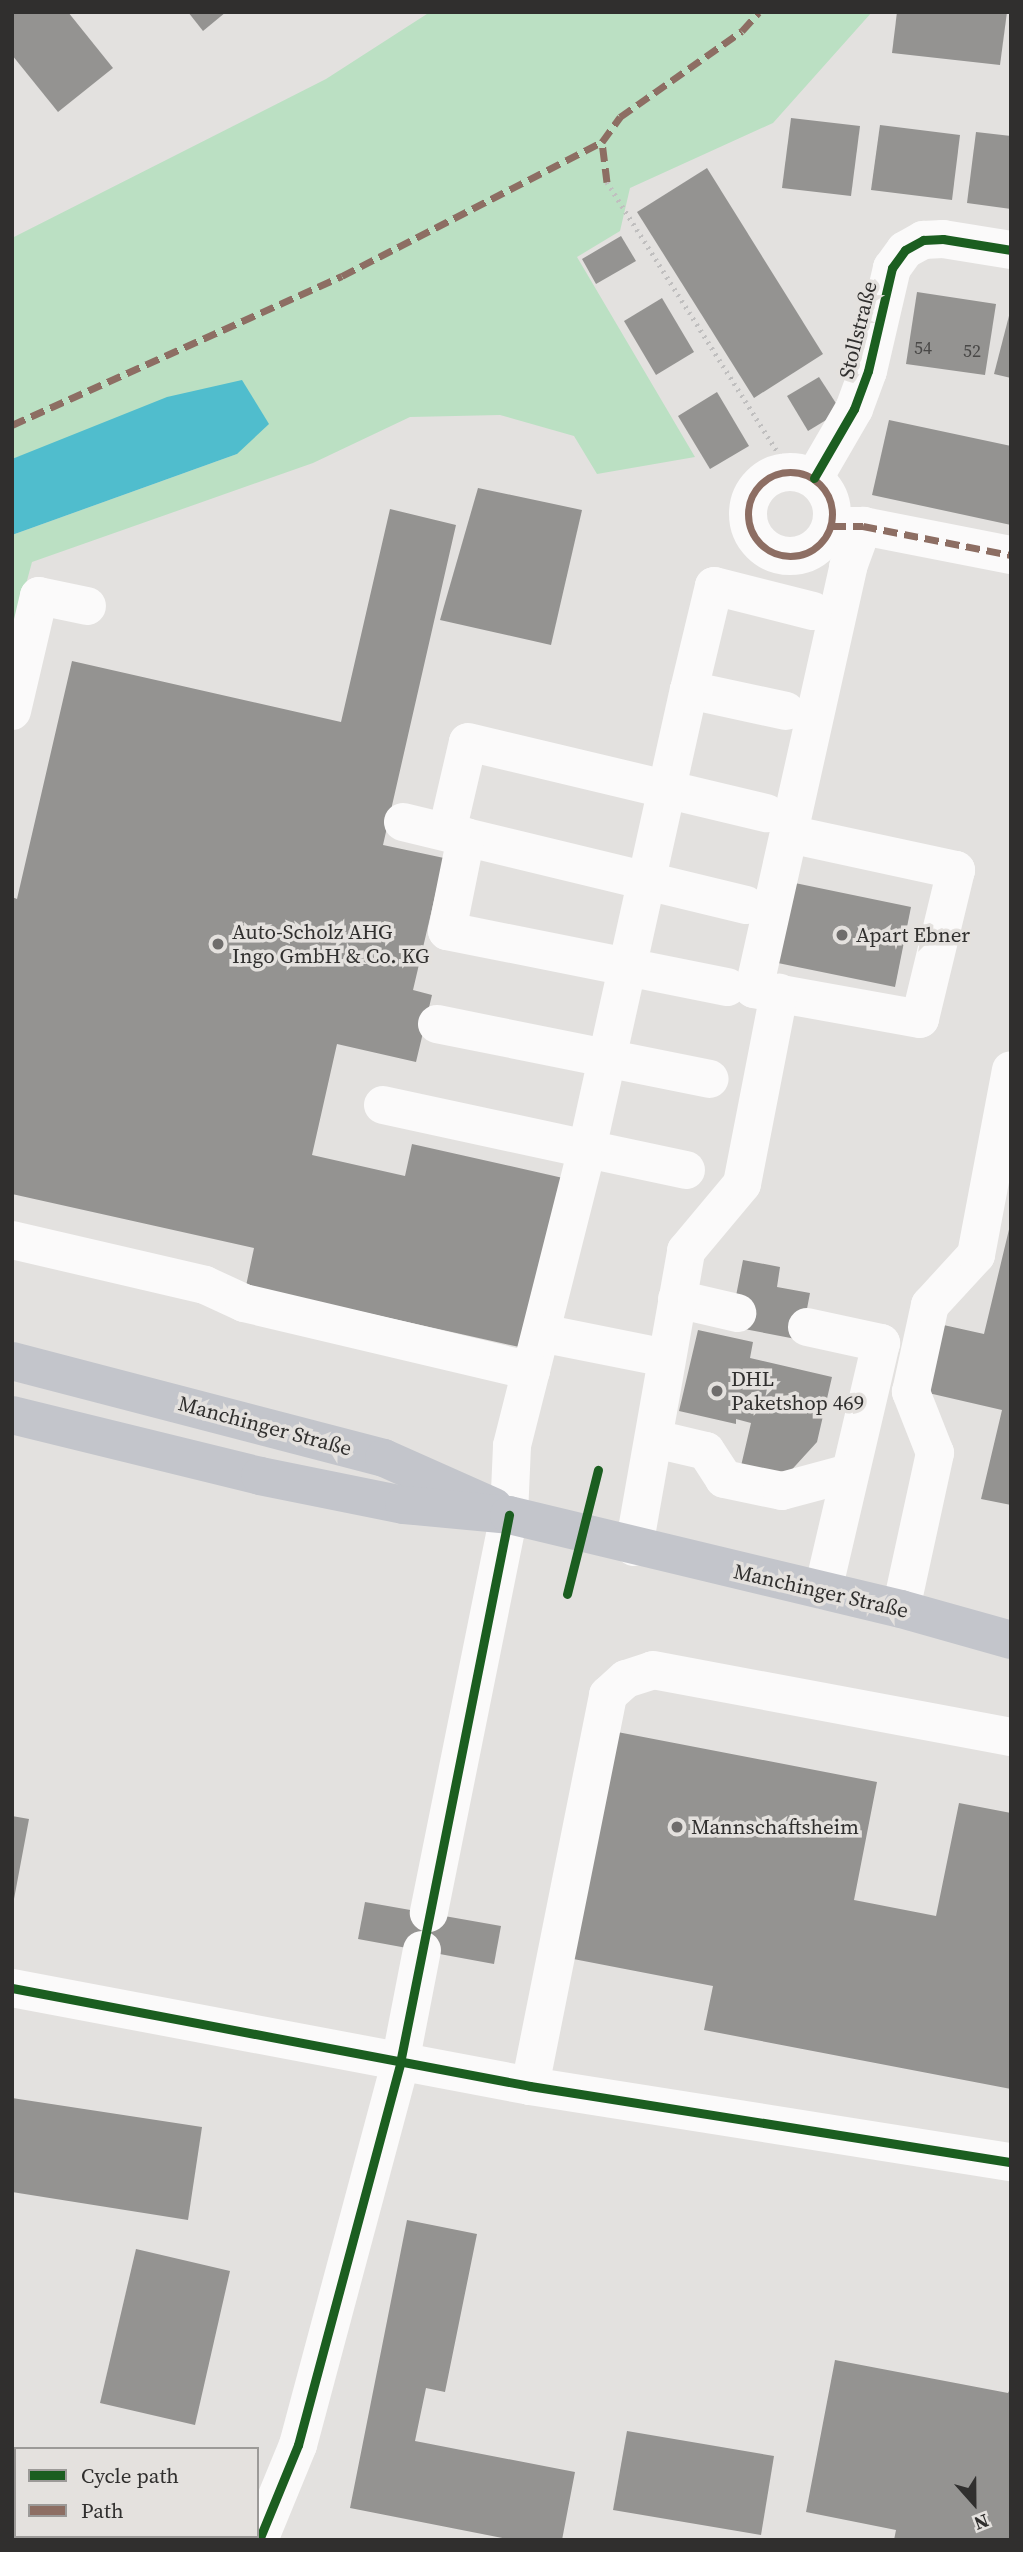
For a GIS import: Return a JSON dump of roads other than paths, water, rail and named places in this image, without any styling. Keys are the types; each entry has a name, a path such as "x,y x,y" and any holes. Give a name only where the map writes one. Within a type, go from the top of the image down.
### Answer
{"main road":[{"name":"Manchinger Straße","path":"12,1361 384,1458 509,1515 901,1609 1011,1640"},
{"name":"Manchinger Straße","path":"12,1415 338,1492 445,1511 509,1515"}],"street":[{"name":"Stollstraße","path":"802,475 854,409 868,371 892,268 905,250 923,240 943,239 1011,250"},
{"path":"727,987 447,931 468,743 667,790 778,824 956,870 920,1019 754,989 778,824 848,567 847,526 828,493 802,475 766,478 754,491 747,515 756,540 780,556 798,557 817,548 847,526 1011,555"},
{"path":"429,1913 509,1515 512,1446 587,1149 714,586 813,611"},
{"path":"12,711 39,596 87,606"},
{"path":"689,690 786,711"},
{"path":"403,822 746,905"},
{"path":"634,1547 687,1251 741,1184 779,993"},
{"path":"437,1024 709,1079"},
{"path":"901,1609 935,1453 911,1392 930,1305 976,1255 1011,1069"},
{"path":"383,1105 686,1170"},
{"path":"12,1241 205,1285 244,1303 531,1371"},
{"path":"677,1299 737,1313"},
{"path":"807,1327 881,1343 823,1590"},
{"path":"541,1333 666,1358"},
{"path":"655,1439 706,1451 724,1479 782,1491 849,1473"},
{"path":"530,2086 608,1695 626,1679 653,1670 1011,1737"},
{"path":"259,2540 298,2445 400,2063 422,1950"},
{"path":"12,1988 530,2086 1011,2162"}],"water":[{"path":"242,380 269,424 237,454 12,535 12,459 167,397"}],"place":[{"name":"Apart Ebner","path":"842,935"},
{"name":"Auto-Scholz AHG Ingo GmbH & Co. KG","path":"218,944"},
{"name":"DHL Paketshop 469","path":"717,1391"},
{"name":"Mannschaftsheim","path":"677,1827"}]}
